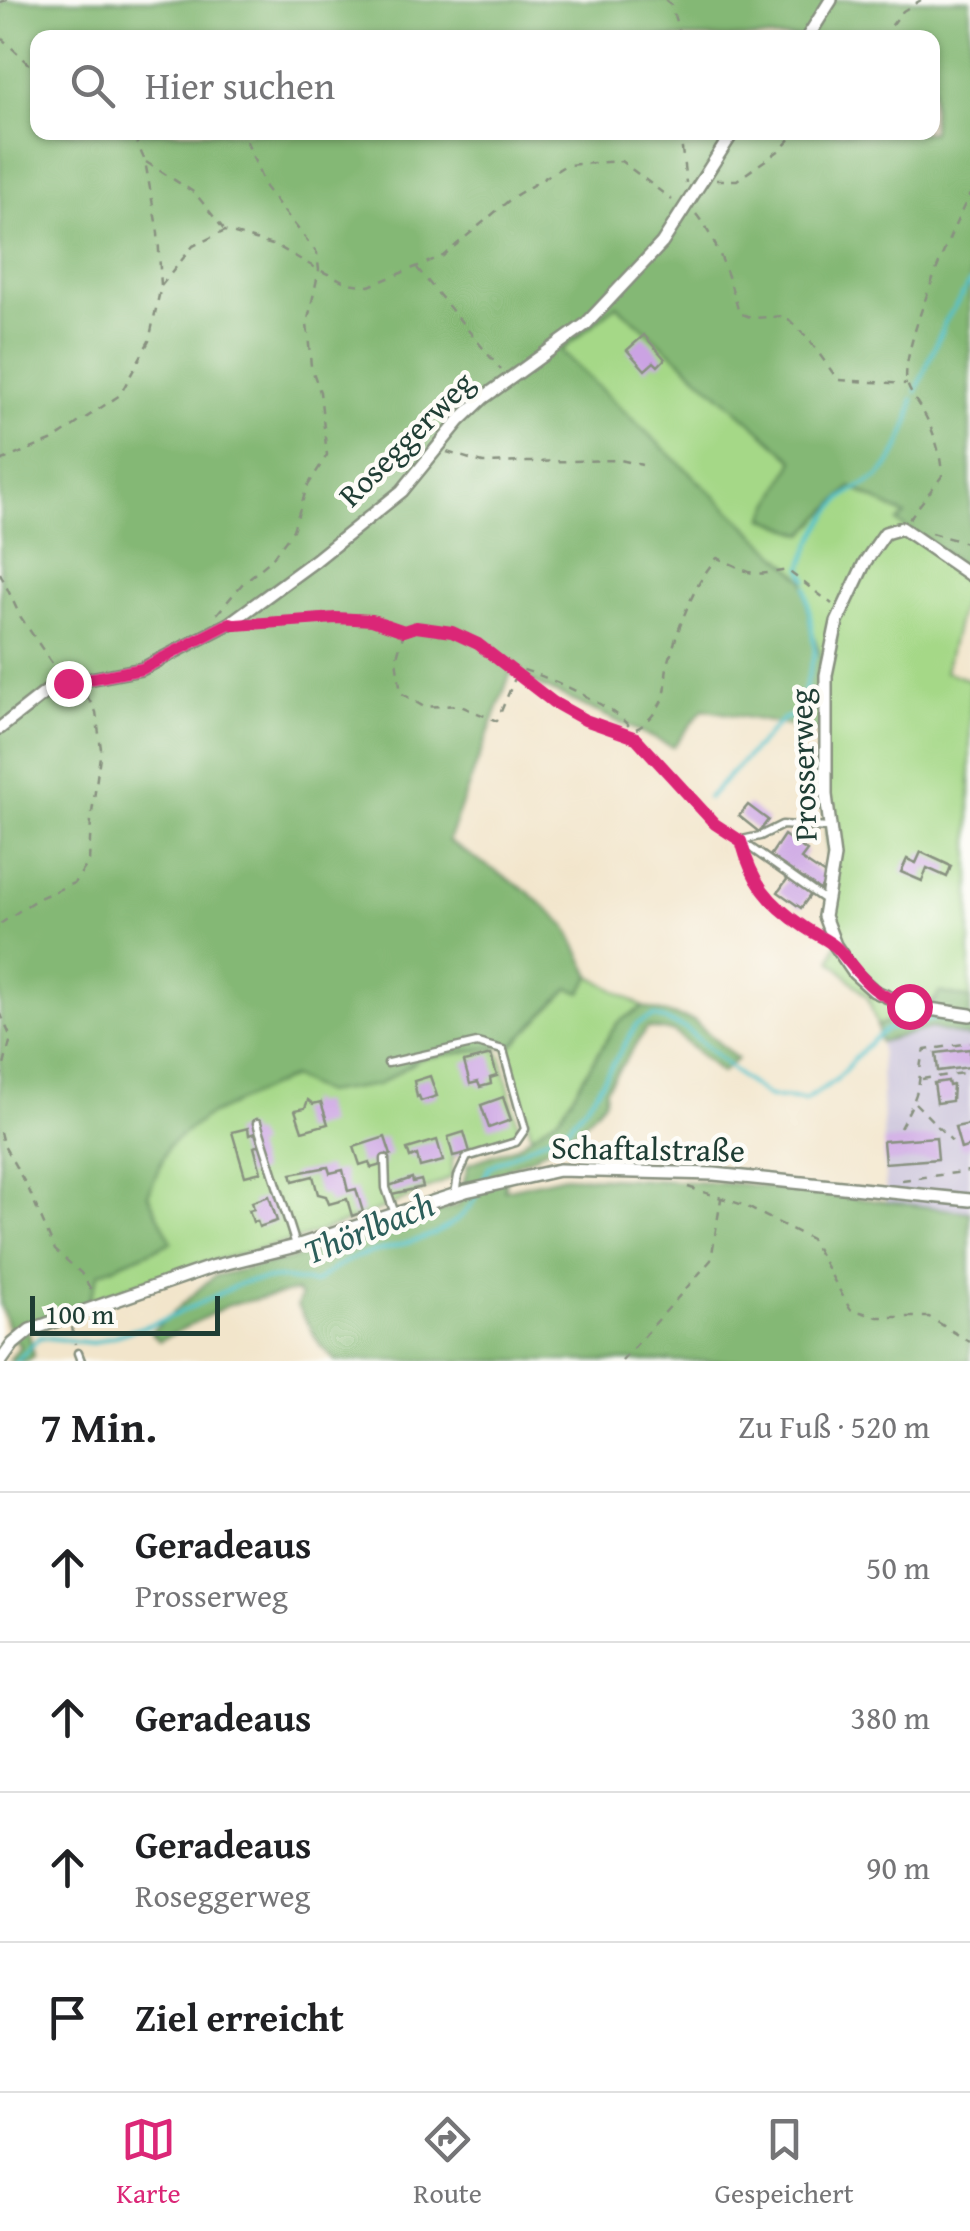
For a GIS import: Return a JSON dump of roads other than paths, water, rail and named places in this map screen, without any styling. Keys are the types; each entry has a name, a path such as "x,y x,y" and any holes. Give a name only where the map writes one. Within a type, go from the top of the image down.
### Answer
{"street":[{"path":"812,30 830,0"},
{"name":"Roseggerweg","path":"0,728 30,703 73,682 142,669 230,623 276,592 402,491 458,421 586,324 662,242 728,140"},
{"name":"Prosserweg","path":"970,575 903,528 885,532 865,562 837,622 826,675 826,795 834,858 824,916 834,945 854,972 891,1000 970,1016"},
{"name":"Schaftalstraße","path":"1,1361 30,1330 211,1267 296,1246 460,1193 559,1170 714,1174 970,1200"}],"lane":[{"path":"826,900 741,841 782,824 829,828"},
{"path":"388,1063 477,1043 502,1050 525,1129 516,1142 466,1157 458,1176 460,1193"},
{"path":"257,1123 296,1246"},
{"path":"385,1159 386,1188 395,1214"}],"waterway":[{"path":"916,392 945,322 970,282"},
{"path":"807,580 802,568 818,532 844,497 872,481 888,466 905,433 913,399"},
{"path":"708,798 783,719 799,714 807,706 804,692 815,652 806,587"},
{"name":"Thörlbach","path":"482,1182 489,1167 569,1126 594,1095 637,1024 654,1016 686,1029 769,1097 806,1100 837,1079 885,1030 939,1018 970,1027"},
{"name":"Thörlbach","path":"16,1361 40,1337 93,1343 164,1320 244,1282 278,1278 315,1283 356,1257 443,1229 457,1220 479,1191"}]}
